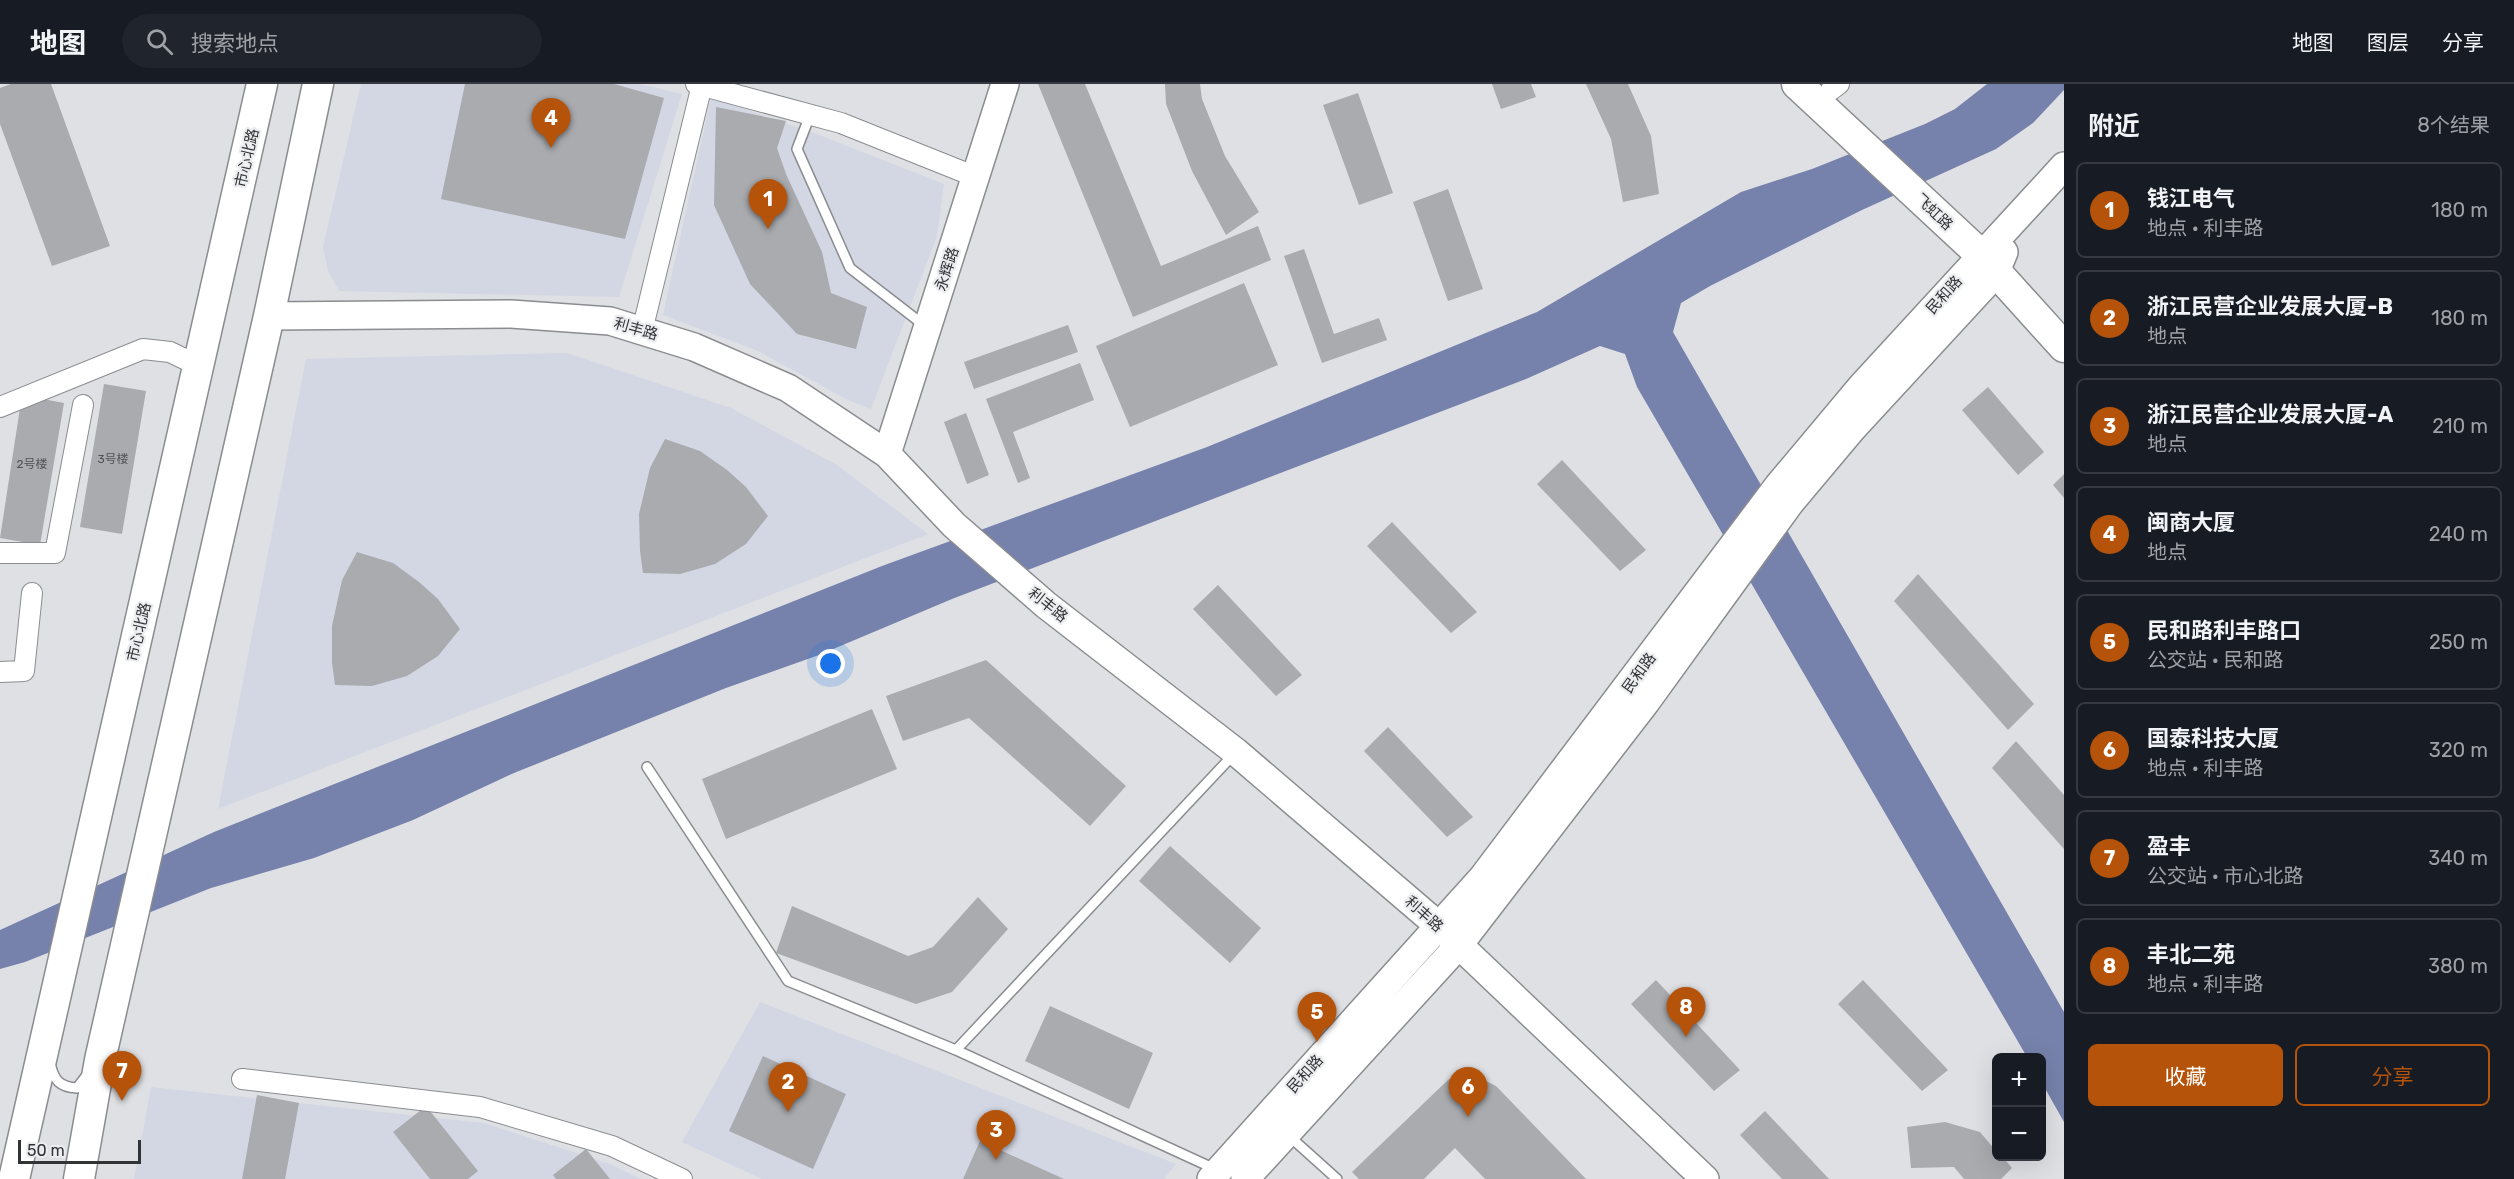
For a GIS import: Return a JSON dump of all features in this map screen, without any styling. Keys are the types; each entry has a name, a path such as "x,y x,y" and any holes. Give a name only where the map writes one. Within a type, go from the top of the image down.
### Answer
{"main road":[{"name":"市心北路","path":"14,1178 262,84"},
{"name":"永辉路","path":"887,454 1005,84"},
{"name":"飞虹路","path":"1797,84 1868,137 1992,257 2064,318"},
{"path":"79,1179 100,1060 268,316 317,85"},
{"name":"飞虹路","path":"1832,86 1868,137"},
{"name":"民和路","path":"1245,1179 1458,946 1646,702 1790,503 1992,257 2064,165"},
{"name":"民和路","path":"1215,1175 1483,877 1778,486 1862,387 1992,257 2064,192"},
{"name":"飞虹路","path":"1992,257 2064,347"},
{"name":"利丰路","path":"268,316 511,314 610,321 694,347 788,388 887,454 954,525 1046,605 1236,752 1439,926 1705,1179"}],"street":[{"path":"642,331 699,85 841,123 976,177"},
{"path":"0,407 143,349 171,352 197,365"},
{"path":"0,553 55,553 82,405"},
{"path":"0,672 24,671 32,593"},
{"path":"242,1079 480,1107 612,1146 682,1179"}],"lane":[{"path":"810,115 797,149 850,268 928,328"},
{"path":"956,1050 1236,752"},
{"path":"647,767 788,981 956,1050 1215,1175"},
{"path":"45,1047 54,1080 65,1088 77,1088 100,1060"},
{"path":"1286,1133 1337,1179"}],"shaded area":[{"path":"361,84 640,84 682,94 619,297 339,291 328,271 323,247"},
{"path":"711,98 809,131 944,184 937,236 871,409 846,399 758,351 663,315"},
{"path":"567,353 731,408 837,465 928,534 218,809 306,359"},
{"path":"760,1002 1176,1164 1164,1179 762,1179 682,1142"},
{"path":"151,1087 484,1123 610,1164 641,1179 134,1179"}],"water":[{"path":"1987,84 2064,84 2064,90 2033,123 1996,149 1862,210 1710,286 1681,303 1673,332 2064,1012 2064,1122 2046,1090 2046,1053 2025,1053 1637,387 1625,354 1600,346 1526,379 952,599 819,655 726,688 514,773 413,820 314,858 211,888 25,962 0,969 0,930 214,832 882,566 1207,447 1537,312 1741,192 1812,169 1925,124 1955,109"}],"building":[{"path":"11,84 51,84 110,246 52,266 0,124 0,88"},
{"path":"465,84 614,84 664,98 625,239 441,199"},
{"path":"1038,84 1085,84 1161,266 1258,226 1271,260 1133,317"},
{"path":"1165,84 1200,84 1202,99 1225,156 1259,212 1226,235 1192,171 1166,104"},
{"path":"1492,84 1531,84 1536,97 1501,109"},
{"path":"1586,84 1628,84 1651,136 1659,194 1623,202 1611,139"},
{"path":"1358,93 1393,193 1359,205 1323,105"},
{"path":"716,107 786,121 777,148 786,174 822,252 831,293 867,307 856,349 797,334 750,284 714,205"},
{"path":"1448,189 1483,289 1448,301 1413,202"},
{"path":"1304,249 1334,334 1379,318 1387,340 1322,363 1284,256"},
{"path":"1244,283 1278,365 1130,427 1096,346"},
{"path":"1068,325 1078,352 974,389 964,362"},
{"path":"1080,363 1094,400 1013,432 1030,478 1018,483 986,399"},
{"path":"104,384 146,391 122,534 80,527"},
{"path":"1988,387 2044,452 2018,475 1962,410"},
{"path":"22,395 64,403 40,545 0,538"},
{"path":"966,413 989,475 967,484 944,422"},
{"path":"665,439 700,451 727,470 746,487 768,516 746,544 715,564 680,574 643,573 640,551 639,514 650,468"},
{"path":"1562,460 1646,550 1620,571 1537,484"},
{"path":"2064,474 2064,498 2053,485"},
{"path":"1392,522 1477,612 1451,633 1367,546"},
{"path":"357,552 393,563 419,582 438,599 460,629 438,656 407,676 372,686 335,685 332,663 332,626 342,580"},
{"path":"1918,574 2034,704 2008,730 1894,601"},
{"path":"1218,585 1302,675 1276,696 1193,609"},
{"path":"986,660 1126,786 1090,826 969,718 903,741 886,696"},
{"path":"872,709 897,769 726,839 702,779"},
{"path":"1388,727 1473,817 1447,837 1364,751"},
{"path":"2016,741 2064,795 2064,849 1992,768"},
{"path":"1170,846 1261,928 1230,963 1139,881"},
{"path":"978,897 1008,929 952,992 916,1004 776,953 792,906 908,956 933,947"},
{"path":"1656,980 1740,1070 1714,1091 1631,1004"},
{"path":"1863,980 1948,1070 1922,1091 1838,1004"},
{"path":"1050,1006 1153,1053 1129,1109 1025,1061"},
{"path":"763,1056 846,1094 813,1169 729,1131"},
{"path":"1474,1075 1496,1086 1586,1179 1485,1179 1455,1148 1424,1179 1359,1179 1352,1172 1449,1079"},
{"path":"257,1095 299,1103 285,1179 242,1179"},
{"path":"426,1106 478,1171 468,1179 430,1179 393,1132"},
{"path":"1765,1111 1829,1179 1782,1179 1740,1135"},
{"path":"1945,1122 1980,1132 1992,1146 1992,1161 2006,1161 2012,1168 2001,1179 1964,1179 1954,1167 1911,1168 1907,1127"},
{"path":"980,1141 1064,1179 963,1179"},
{"path":"586,1149 610,1179 556,1179 553,1175"}],"place":[{"name":"闽商大厦","path":"551,148"},
{"name":"钱江电气","path":"768,229"},
{"name":"丰北二苑","path":"1686,1037"},
{"name":"民和路利丰路口","path":"1317,1042"},
{"name":"盈丰","path":"122,1101"},
{"name":"浙江民营企业发展大厦-B","path":"788,1112"},
{"name":"国泰科技大厦","path":"1468,1117"},
{"name":"浙江民营企业发展大厦-A","path":"996,1160"}]}
